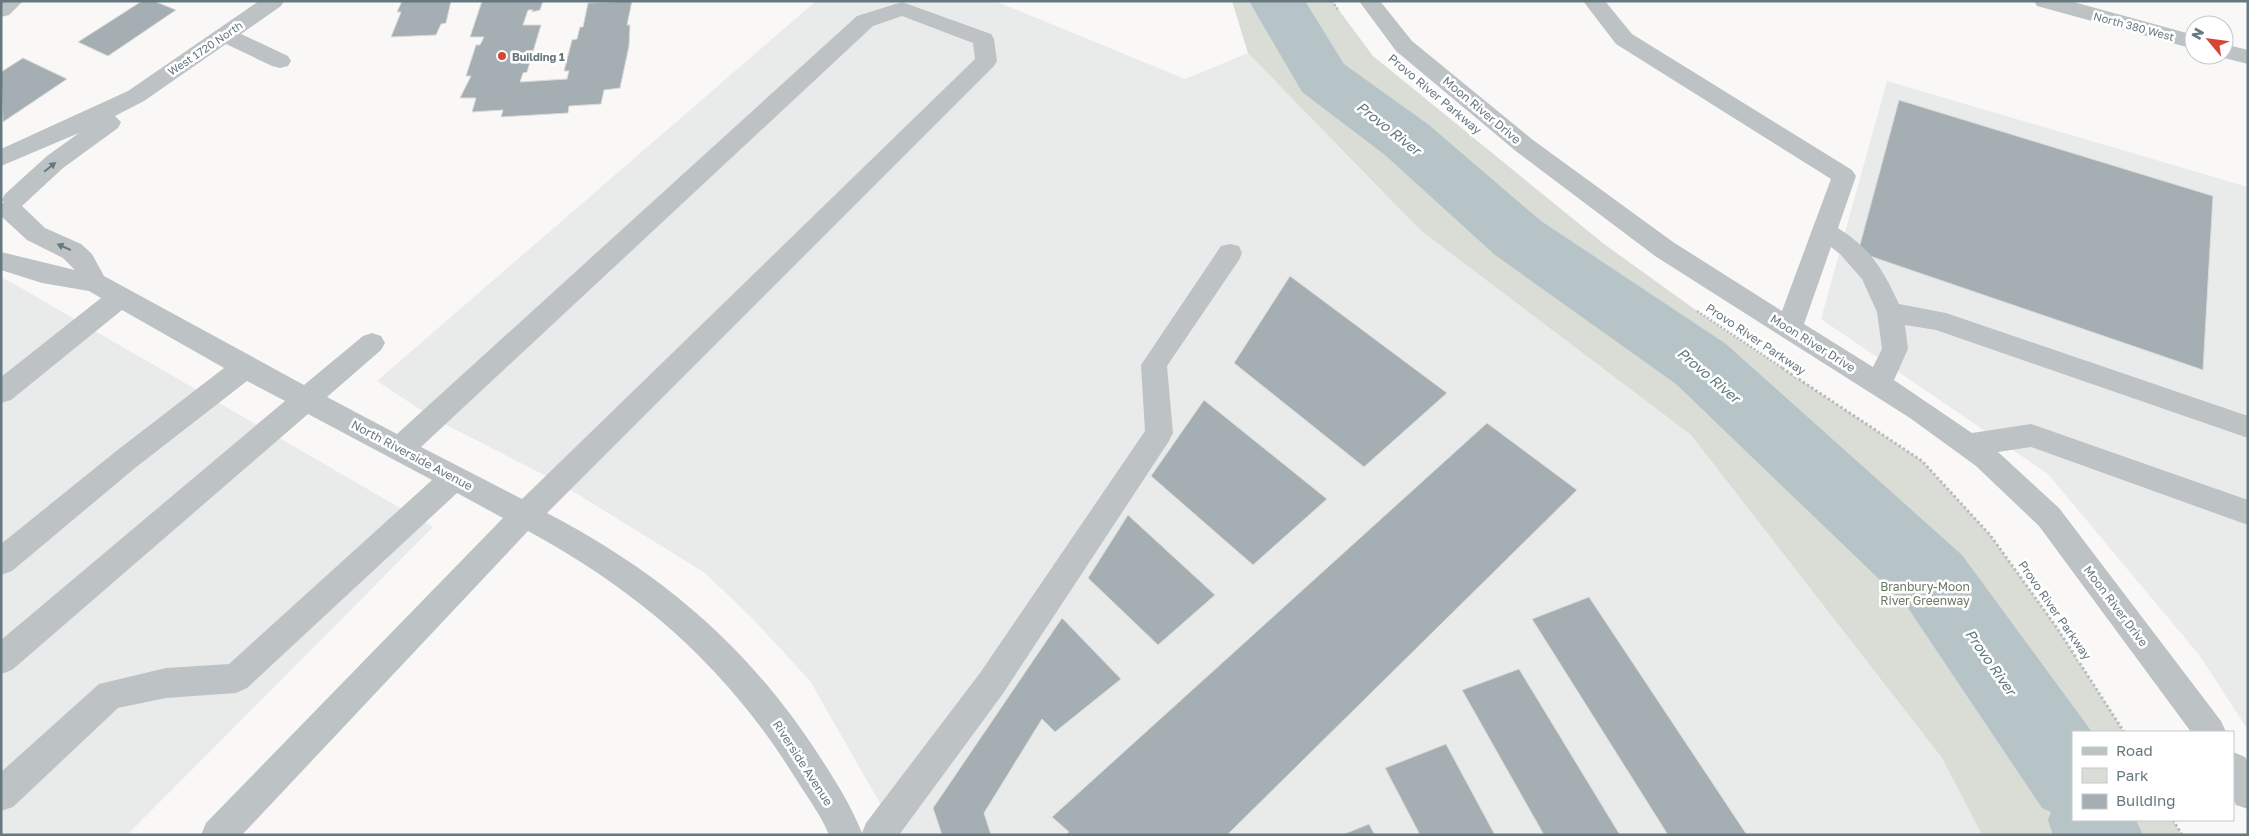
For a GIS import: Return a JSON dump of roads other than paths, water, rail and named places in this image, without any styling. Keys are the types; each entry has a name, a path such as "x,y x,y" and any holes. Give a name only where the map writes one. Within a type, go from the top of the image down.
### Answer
{"street":[{"path":"1,10 13,1"},
{"name":"West 1720 North","path":"1,158 59,134 136,96 274,1"},
{"name":"Moon River Drive","path":"1368,1 1404,46 1525,146 1664,249 1920,410 1986,458 2049,517 2209,731"},
{"path":"1593,1 1624,39 1844,176 1789,328"},
{"name":"North 380 West","path":"2044,1 2184,39"},
{"path":"218,835 525,515 986,61 983,40 902,9 865,21 400,449"},
{"path":"224,35 280,62"},
{"path":"2234,54 2248,57"},
{"name":"West 1720 North","path":"8,210 56,162 119,114 136,96"},
{"path":"1,174 11,180 15,190 8,210 36,234 72,251 83,261 95,283"},
{"path":"1824,231 1849,247 1872,274 1890,312 1895,349 1878,384"},
{"path":"878,835 991,684 1159,433 1154,365 1230,253"},
{"name":"North Riverside Avenue","path":"1,261 42,273 95,283 246,367 575,542 644,587 716,649"},
{"path":"1,392 121,297"},
{"path":"1890,312 1937,320 2248,427 2248,418"},
{"path":"1,660 372,343"},
{"path":"1,562 125,460 246,367"},
{"path":"1968,445 2031,435 2248,513"},
{"path":"1,795 110,695 166,683 236,678 454,478"},
{"name":"Riverside Avenue","path":"716,649 784,730 838,816 846,835"},
{"path":"2234,770 2248,793"}],"waterway":[{"name":"Provo River","path":"1277,1 1323,78 1407,140 1518,238 1701,364 1934,580 2072,777"},
{"name":"Provo River","path":"2092,821 2098,835"}],"place":[{"name":"Building 1","path":"502,56"}],"park label":[{"name":"Branbury-Moon River Greenway","path":"1925,593"}]}
